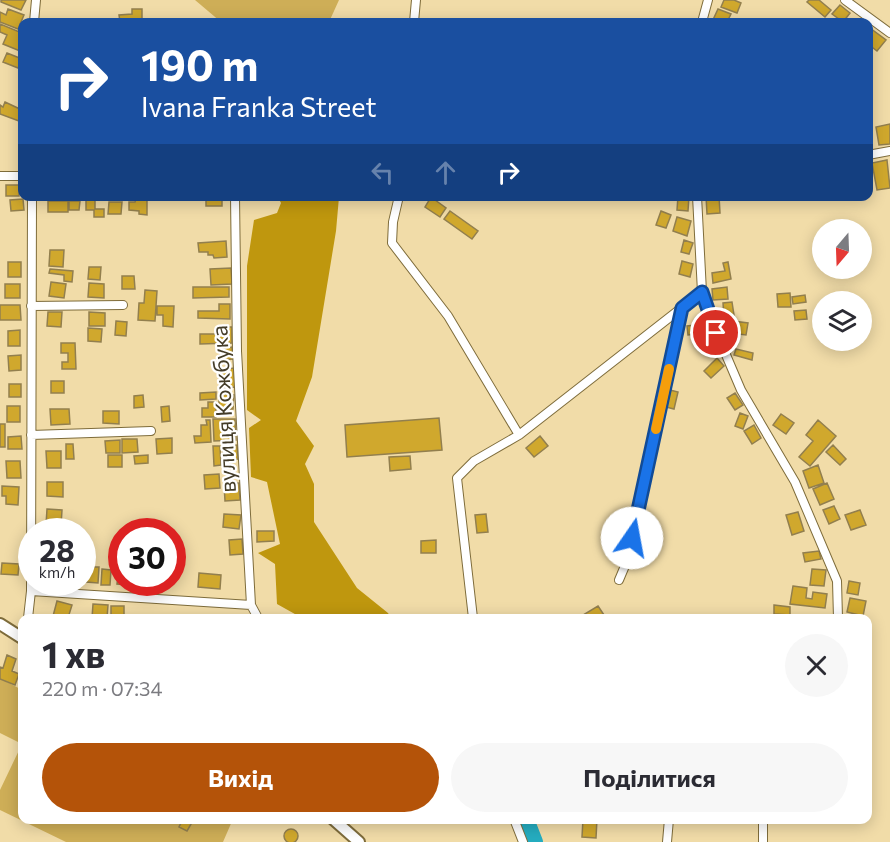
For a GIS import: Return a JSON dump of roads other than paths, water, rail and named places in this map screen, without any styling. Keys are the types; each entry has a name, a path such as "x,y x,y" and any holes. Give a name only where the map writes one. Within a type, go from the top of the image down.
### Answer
{"street":[{"path":"34,18 36,0"},
{"path":"414,18 416,0"},
{"path":"703,18 708,0"},
{"path":"845,0 870,18"},
{"path":"873,21 890,33"},
{"path":"873,154 890,151"},
{"path":"0,176 18,176"},
{"path":"31,518 32,201"},
{"name":"вулиця Кожбука","path":"235,201 237,351 251,605 256,614"},
{"path":"398,201 393,222 392,243 448,316 519,435"},
{"path":"697,201 702,292 723,350 741,390 800,493 837,581 838,614"},
{"path":"473,614 457,478 474,461 519,435 702,292"},
{"path":"31,306 123,305"},
{"path":"620,580 627,561 682,308"},
{"path":"32,435 151,431"},
{"path":"96,595 251,605"},
{"path":"28,614 30,596"},
{"path":"0,624 18,635"},
{"path":"339,824 359,842"},
{"path":"516,824 523,842"},
{"path":"667,842 669,824"},
{"path":"763,824 763,842"}],"waterway":[{"path":"528,824 535,842"}]}
